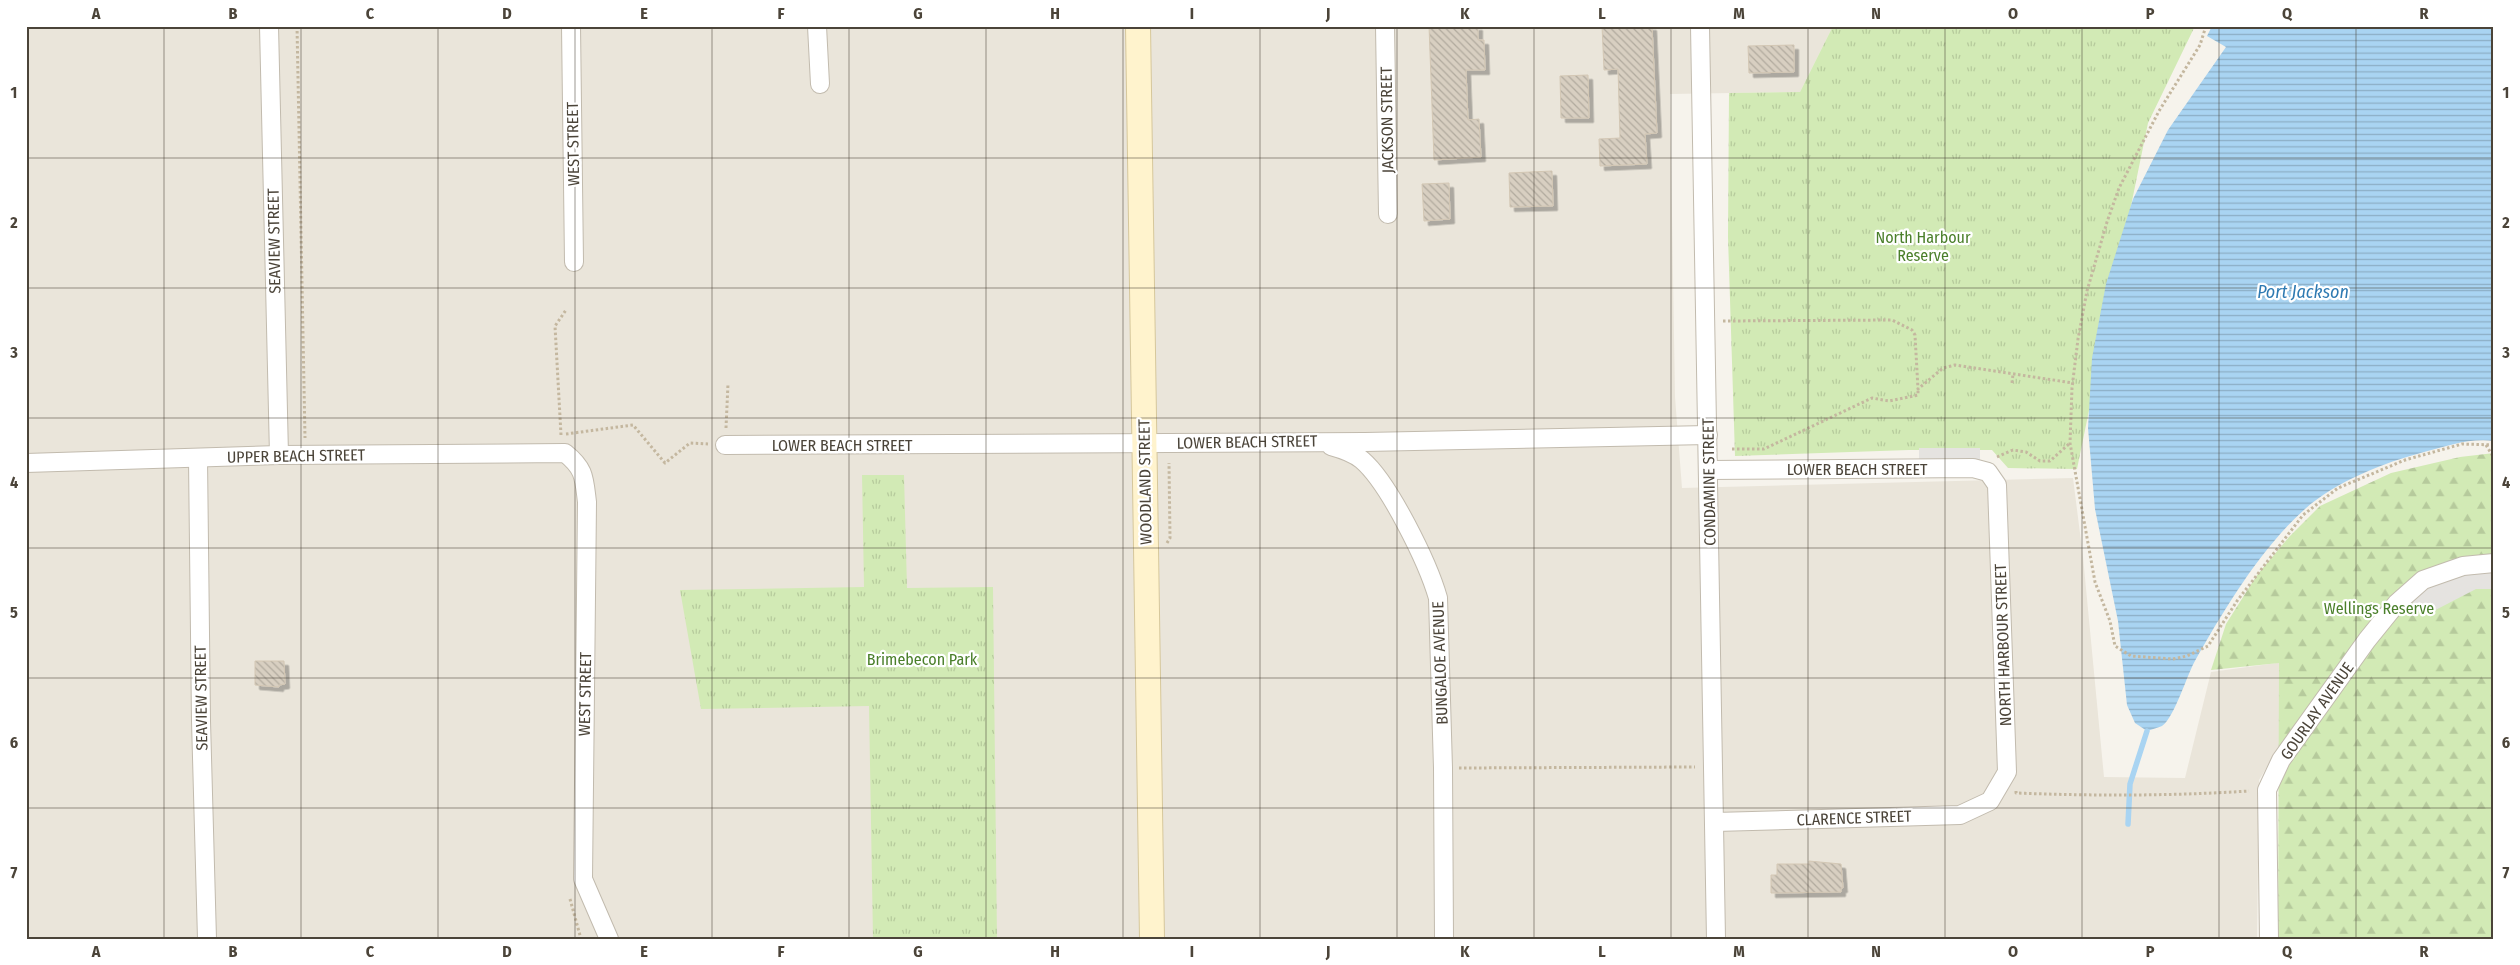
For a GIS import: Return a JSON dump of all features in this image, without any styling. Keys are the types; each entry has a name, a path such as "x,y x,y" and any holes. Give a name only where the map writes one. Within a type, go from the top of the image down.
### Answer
{"street":[{"name":"SEAVIEW STREET","path":"269,26 279,455"},
{"name":"WEST STREET","path":"571,26 574,262"},
{"path":"817,26 820,84"},
{"name":"WOODLAND STREET","path":"1138,26 1152,939"},
{"name":"JACKSON STREET","path":"1385,26 1388,214"},
{"name":"CONDAMINE STREET","path":"1700,26 1716,939"},
{"name":"LOWER BEACH STREET","path":"725,445 1145,443 1708,435"},
{"name":"BUNGALOE AVENUE","path":"1314,441 1350,453 1372,470 1382,484 1430,572 1438,598 1444,768 1444,939"},
{"name":"UPPER BEACH STREET","path":"26,463 279,455 565,452"},
{"name":"WEST STREET","path":"565,452 576,461 584,474 587,502 583,879 609,939"},
{"name":"SEAVIEW STREET","path":"198,458 201,721 207,939"},
{"name":"LOWER BEACH STREET","path":"1709,470 1973,468 1988,472 1997,485"},
{"name":"NORTH HARBOUR STREET","path":"1990,800 2007,772 1997,485"},
{"name":"GOURLAY AVENUE","path":"2268,939 2267,790 2281,760 2367,640 2397,603 2423,580 2463,566 2494,563"},
{"name":"CLARENCE STREET","path":"1715,822 1960,815 1990,800"}],"path":[{"name":"SEAVIEW STREET","path":"297,26 305,455"},
{"path":"2206,26 2196,51 2159,111 2119,188 2106,222 2088,291 2073,382 2070,443 2095,582 2110,621 2115,646 2131,656 2152,659 2187,656 2213,641 2237,601 2303,515 2338,488 2405,460 2462,444 2494,445"},
{"path":"565,452 561,435 555,326 566,310"},
{"path":"1723,321 1892,320 1912,330 1915,335 1918,395 1889,401 1872,398 1764,449 1732,449"},
{"path":"1918,389 1943,368 1955,365 2073,382"},
{"path":"2012,383 2014,374"},
{"path":"561,435 633,425 665,463 690,443 725,445 728,384"},
{"path":"2000,464 1997,457 2013,450 2026,452 2040,461 2050,460 2070,443"},
{"path":"2486,445 2494,458"},
{"path":"1444,768 1714,767"},
{"path":"2016,784 2016,793 2090,796 2178,796 2267,790"}],"shaded area":[{"path":"26,26 1833,26 1800,92 1670,94 1675,397 1682,488 2073,478 2083,557 2104,777 2185,778 2211,672 2336,655 2259,780 2257,939 26,939"},
{"path":"1919,448 1980,448 1980,465 1919,465"},
{"path":"2494,563 2494,589 2476,589 2422,617 2407,594"}],"green space":[{"name":"North Harbour Reserve","path":"1833,26 2195,26 2148,123 2077,469 2008,468 1992,450 1909,450 1735,456 1728,237 1729,93 1800,92"},
{"name":"Wellings Reserve","path":"2494,453 2494,939 2278,939 2279,663 2211,670 2226,624 2257,575 2289,537 2320,506 2391,473 2460,457"},
{"name":"Brimebecon Park","path":"862,475 904,475 907,588 993,587 997,939 873,939 869,706 701,709 680,590 864,587"}],"water":[{"name":"Port Jackson","path":"2212,26 2494,26 2494,441 2485,440 2459,443 2377,467 2331,490 2305,509 2273,542 2232,599 2192,666 2172,714 2162,726 2147,731 2135,723 2127,705 2118,621 2095,509 2088,428 2092,358 2106,284 2133,199 2168,130 2226,47 2207,36"}],"building":[{"path":"1429,26 1478,26 1478,40 1484,40 1485,70 1466,70 1468,120 1479,119 1481,157 1434,160"},
{"path":"1602,26 1652,26 1657,133 1645,134 1647,164 1600,166 1599,139 1620,138 1618,69 1604,70"},
{"path":"1794,45 1794,72 1749,73 1748,46"},
{"path":"1588,75 1589,118 1561,118 1560,76"},
{"path":"1552,171 1553,206 1510,207 1509,173"},
{"path":"1449,183 1450,219 1424,221 1422,184"},
{"path":"255,661 284,661 285,684 279,685 279,687 255,685"},
{"path":"1809,861 1841,864 1843,888 1841,888 1841,892 1771,893 1771,875 1777,875 1777,864 1809,864"}],"waterway":[{"path":"2128,824 2130,784 2147,731"}]}
